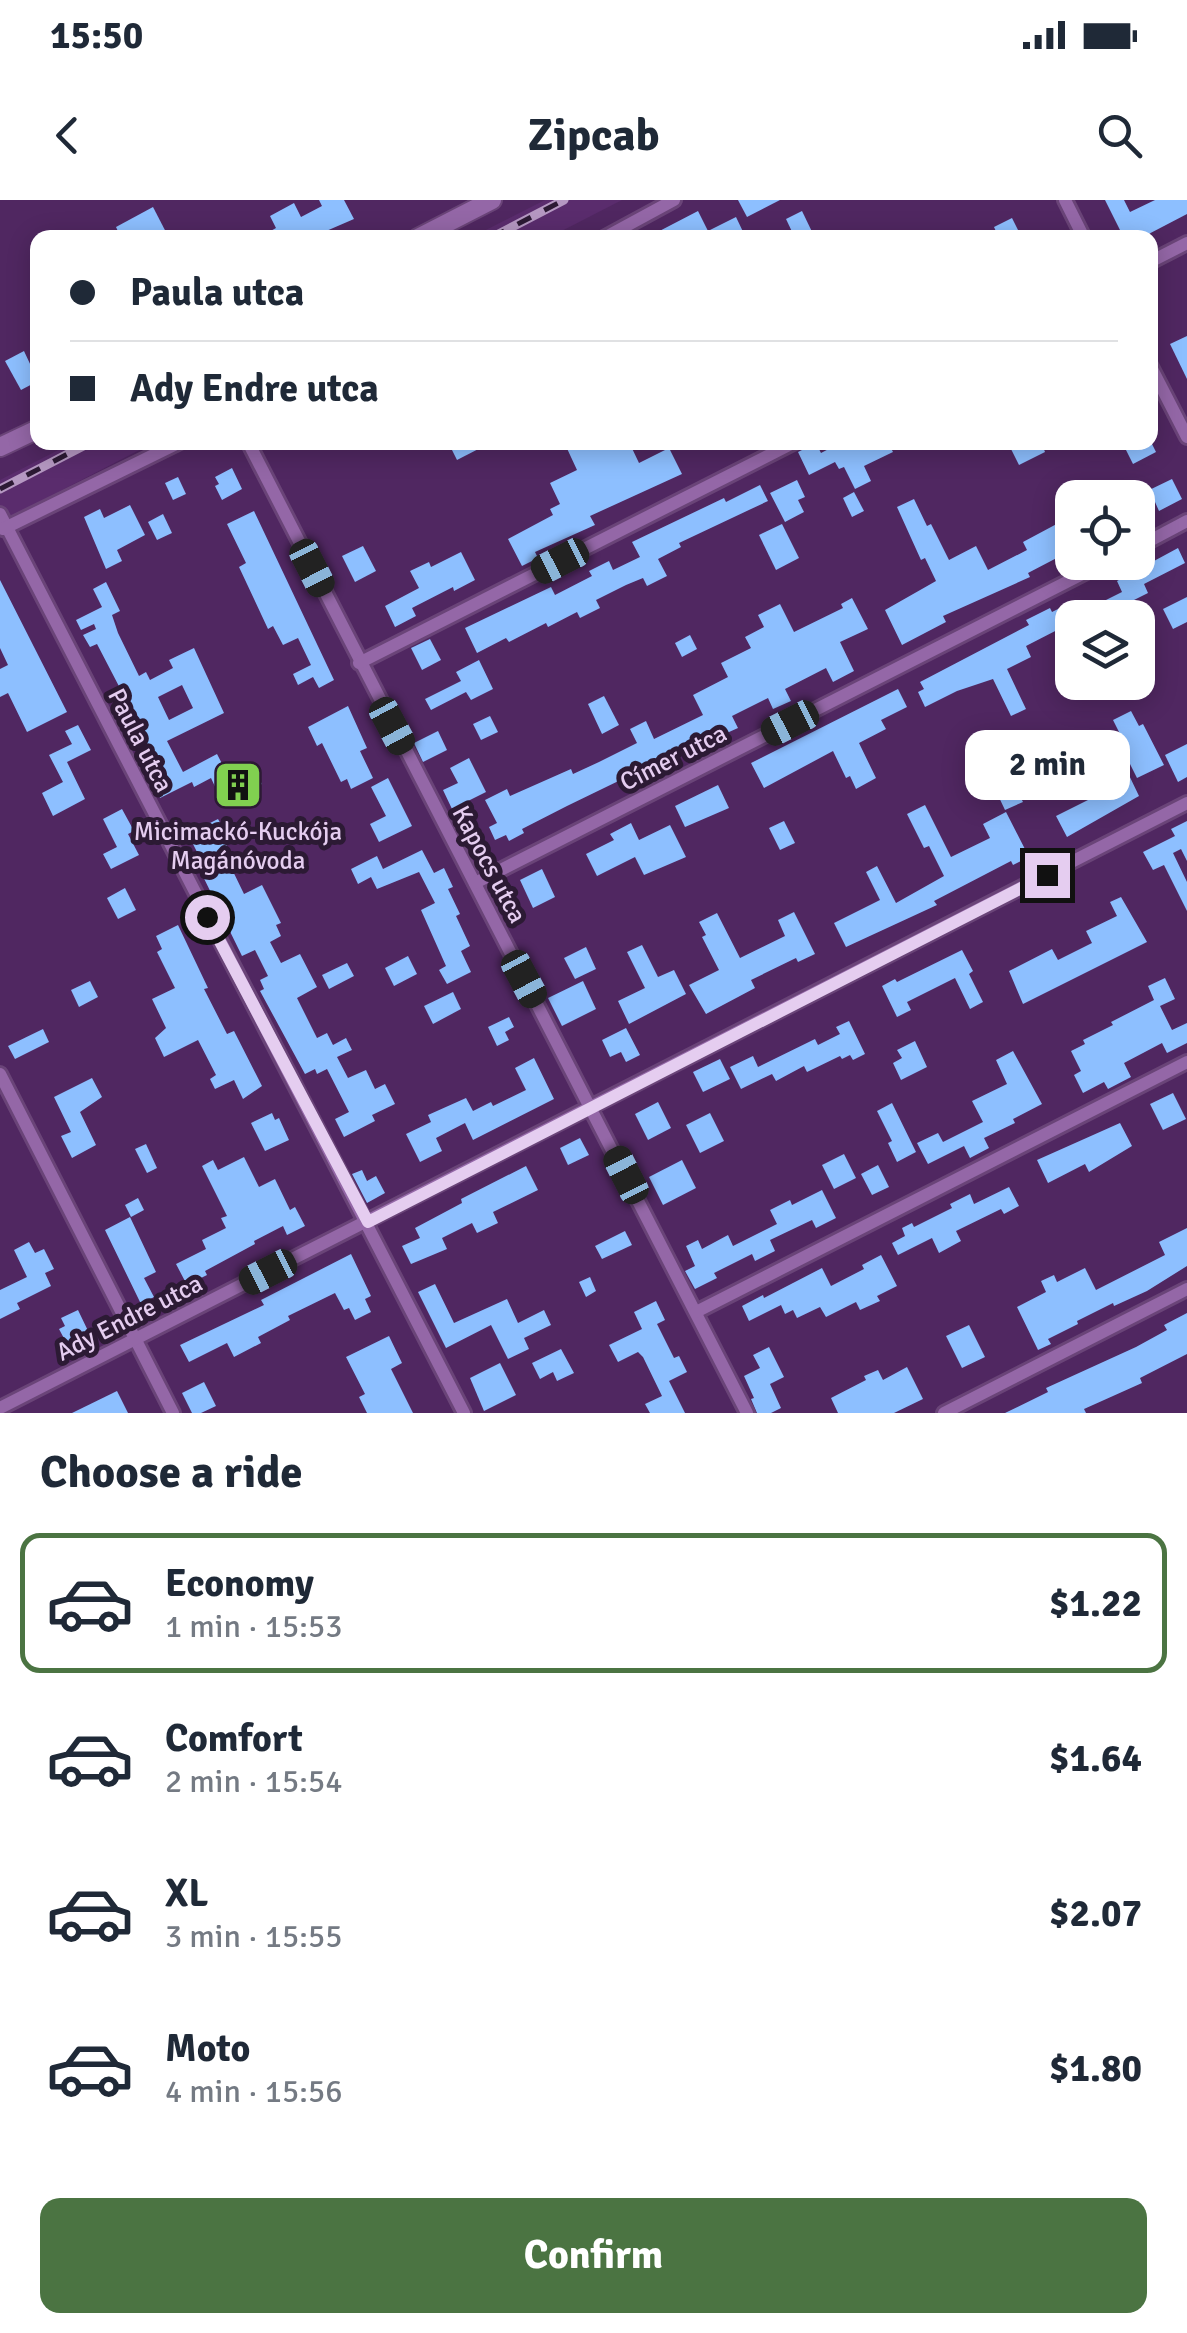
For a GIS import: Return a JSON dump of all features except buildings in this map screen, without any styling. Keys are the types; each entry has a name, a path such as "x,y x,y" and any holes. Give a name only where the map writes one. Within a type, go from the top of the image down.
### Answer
{"main road":[{"path":"434,230 492,200"},
{"path":"0,447 30,433"}],"street":[{"path":"619,230 674,200"},
{"path":"1065,200 1080,230"},
{"path":"1158,258 1187,244"},
{"path":"1158,381 1187,437"},
{"path":"2,524 163,450"},
{"name":"Kapocs utca","path":"252,450 748,1413"},
{"path":"360,663 779,450"},
{"path":"1155,537 1187,521"},
{"name":"Paula utca","path":"2,524 464,1413"},
{"name":"Címer utca","path":"475,883 1071,580"},
{"name":"Ady Endre utca","path":"0,1408 1187,803"},
{"path":"696,1312 1187,1062"},
{"path":"0,1074 173,1413"},
{"path":"944,1413 1187,1290"}],"shaded area":[{"path":"545,200 622,200 564,230 486,230"},
{"path":"58,450 139,450 0,522 0,480"}],"railway":[{"path":"506,230 564,200"},
{"path":"0,489 76,450"}],"place":[{"name":"Micimackó-Kuckója Magánóvoda","path":"238,785"}],"route":[{"path":"207,917 368,1222 1047,875"}]}
